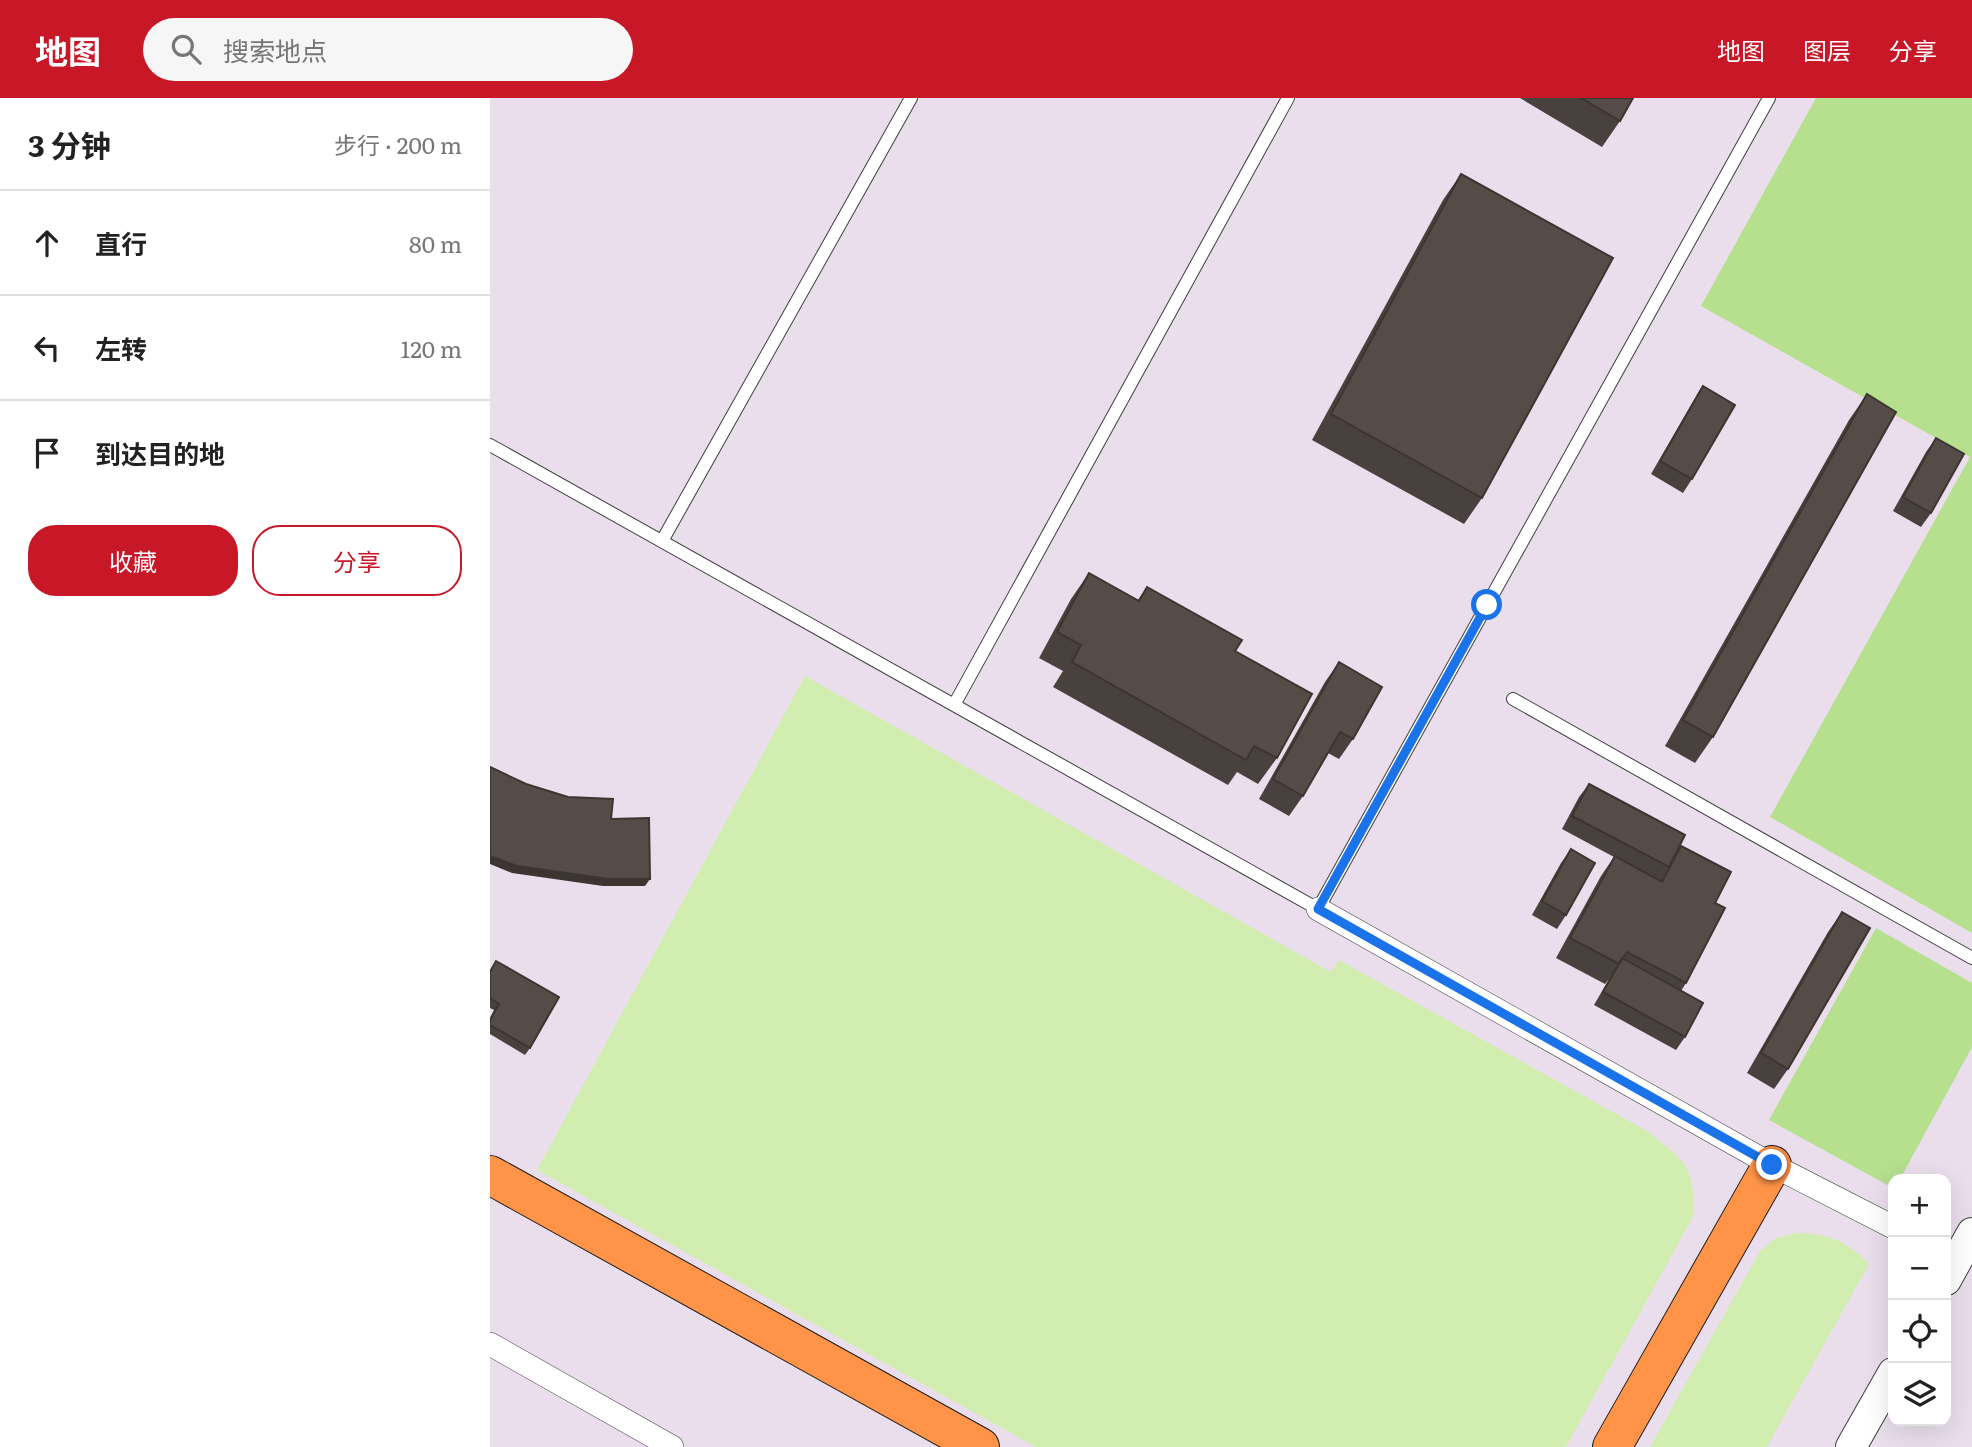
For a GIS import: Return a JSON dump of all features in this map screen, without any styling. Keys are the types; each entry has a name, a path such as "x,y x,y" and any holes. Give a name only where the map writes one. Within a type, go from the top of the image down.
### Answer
{"highway":[{"path":"1612,1447 1772,1165"},
{"path":"490,1175 980,1447"}],"street":[{"path":"1318,909 1772,1165 1888,1224"},
{"path":"1951,1263 1972,1233"},
{"path":"490,1344 672,1447"},
{"path":"1851,1447 1888,1382"}],"lane":[{"path":"662,541 911,98"},
{"path":"954,705 1288,98"},
{"path":"490,445 1318,909 1769,98"},
{"path":"1513,699 1972,958"}],"shaded area":[{"path":"490,98 1972,98 1972,1447 490,1447"}],"green space":[{"path":"1816,98 1972,98 1972,933 1770,817 1970,457 1701,306"},
{"path":"805,676 1331,972 1339,960 1649,1132 1679,1158 1690,1174 1694,1215 1566,1447 1036,1447 537,1170"},
{"path":"1876,928 1972,983 1972,1047 1903,1174 1888,1174 1888,1185 1769,1120"},
{"path":"1797,1233 1836,1240 1853,1249 1869,1264 1767,1447 1650,1447 1760,1251 1776,1238"}],"building":[{"path":"1581,98 1633,98 1620,121"},
{"path":"1461,174 1613,258 1482,498 1331,414"},
{"path":"1703,386 1735,405 1692,479 1660,461"},
{"path":"1867,394 1896,412 1713,737 1683,720"},
{"path":"1936,438 1964,454 1931,513 1903,497"},
{"path":"1089,573 1139,601 1147,587 1242,640 1235,651 1312,694 1277,758 1254,746 1246,760 1072,662 1081,645 1057,632"},
{"path":"1339,662 1382,687 1353,739 1340,732 1303,796 1273,779"},
{"path":"490,767 526,784 568,797 613,799 611,819 649,818 650,879 608,879 517,866 490,856"},
{"path":"1589,784 1685,835 1669,867 1572,816"},
{"path":"1681,846 1731,872 1715,903 1725,908 1686,983 1627,952 1619,964 1570,938 1615,856 1662,882"},
{"path":"1571,849 1595,863 1566,915 1542,901"},
{"path":"1842,912 1870,928 1788,1069 1761,1053"},
{"path":"1622,958 1703,1003 1685,1037 1603,992"},
{"path":"496,961 559,997 530,1048 490,1025 499,1004 490,998 490,972"}],"route":[{"path":"1487,605 1318,909 1772,1165"}]}
